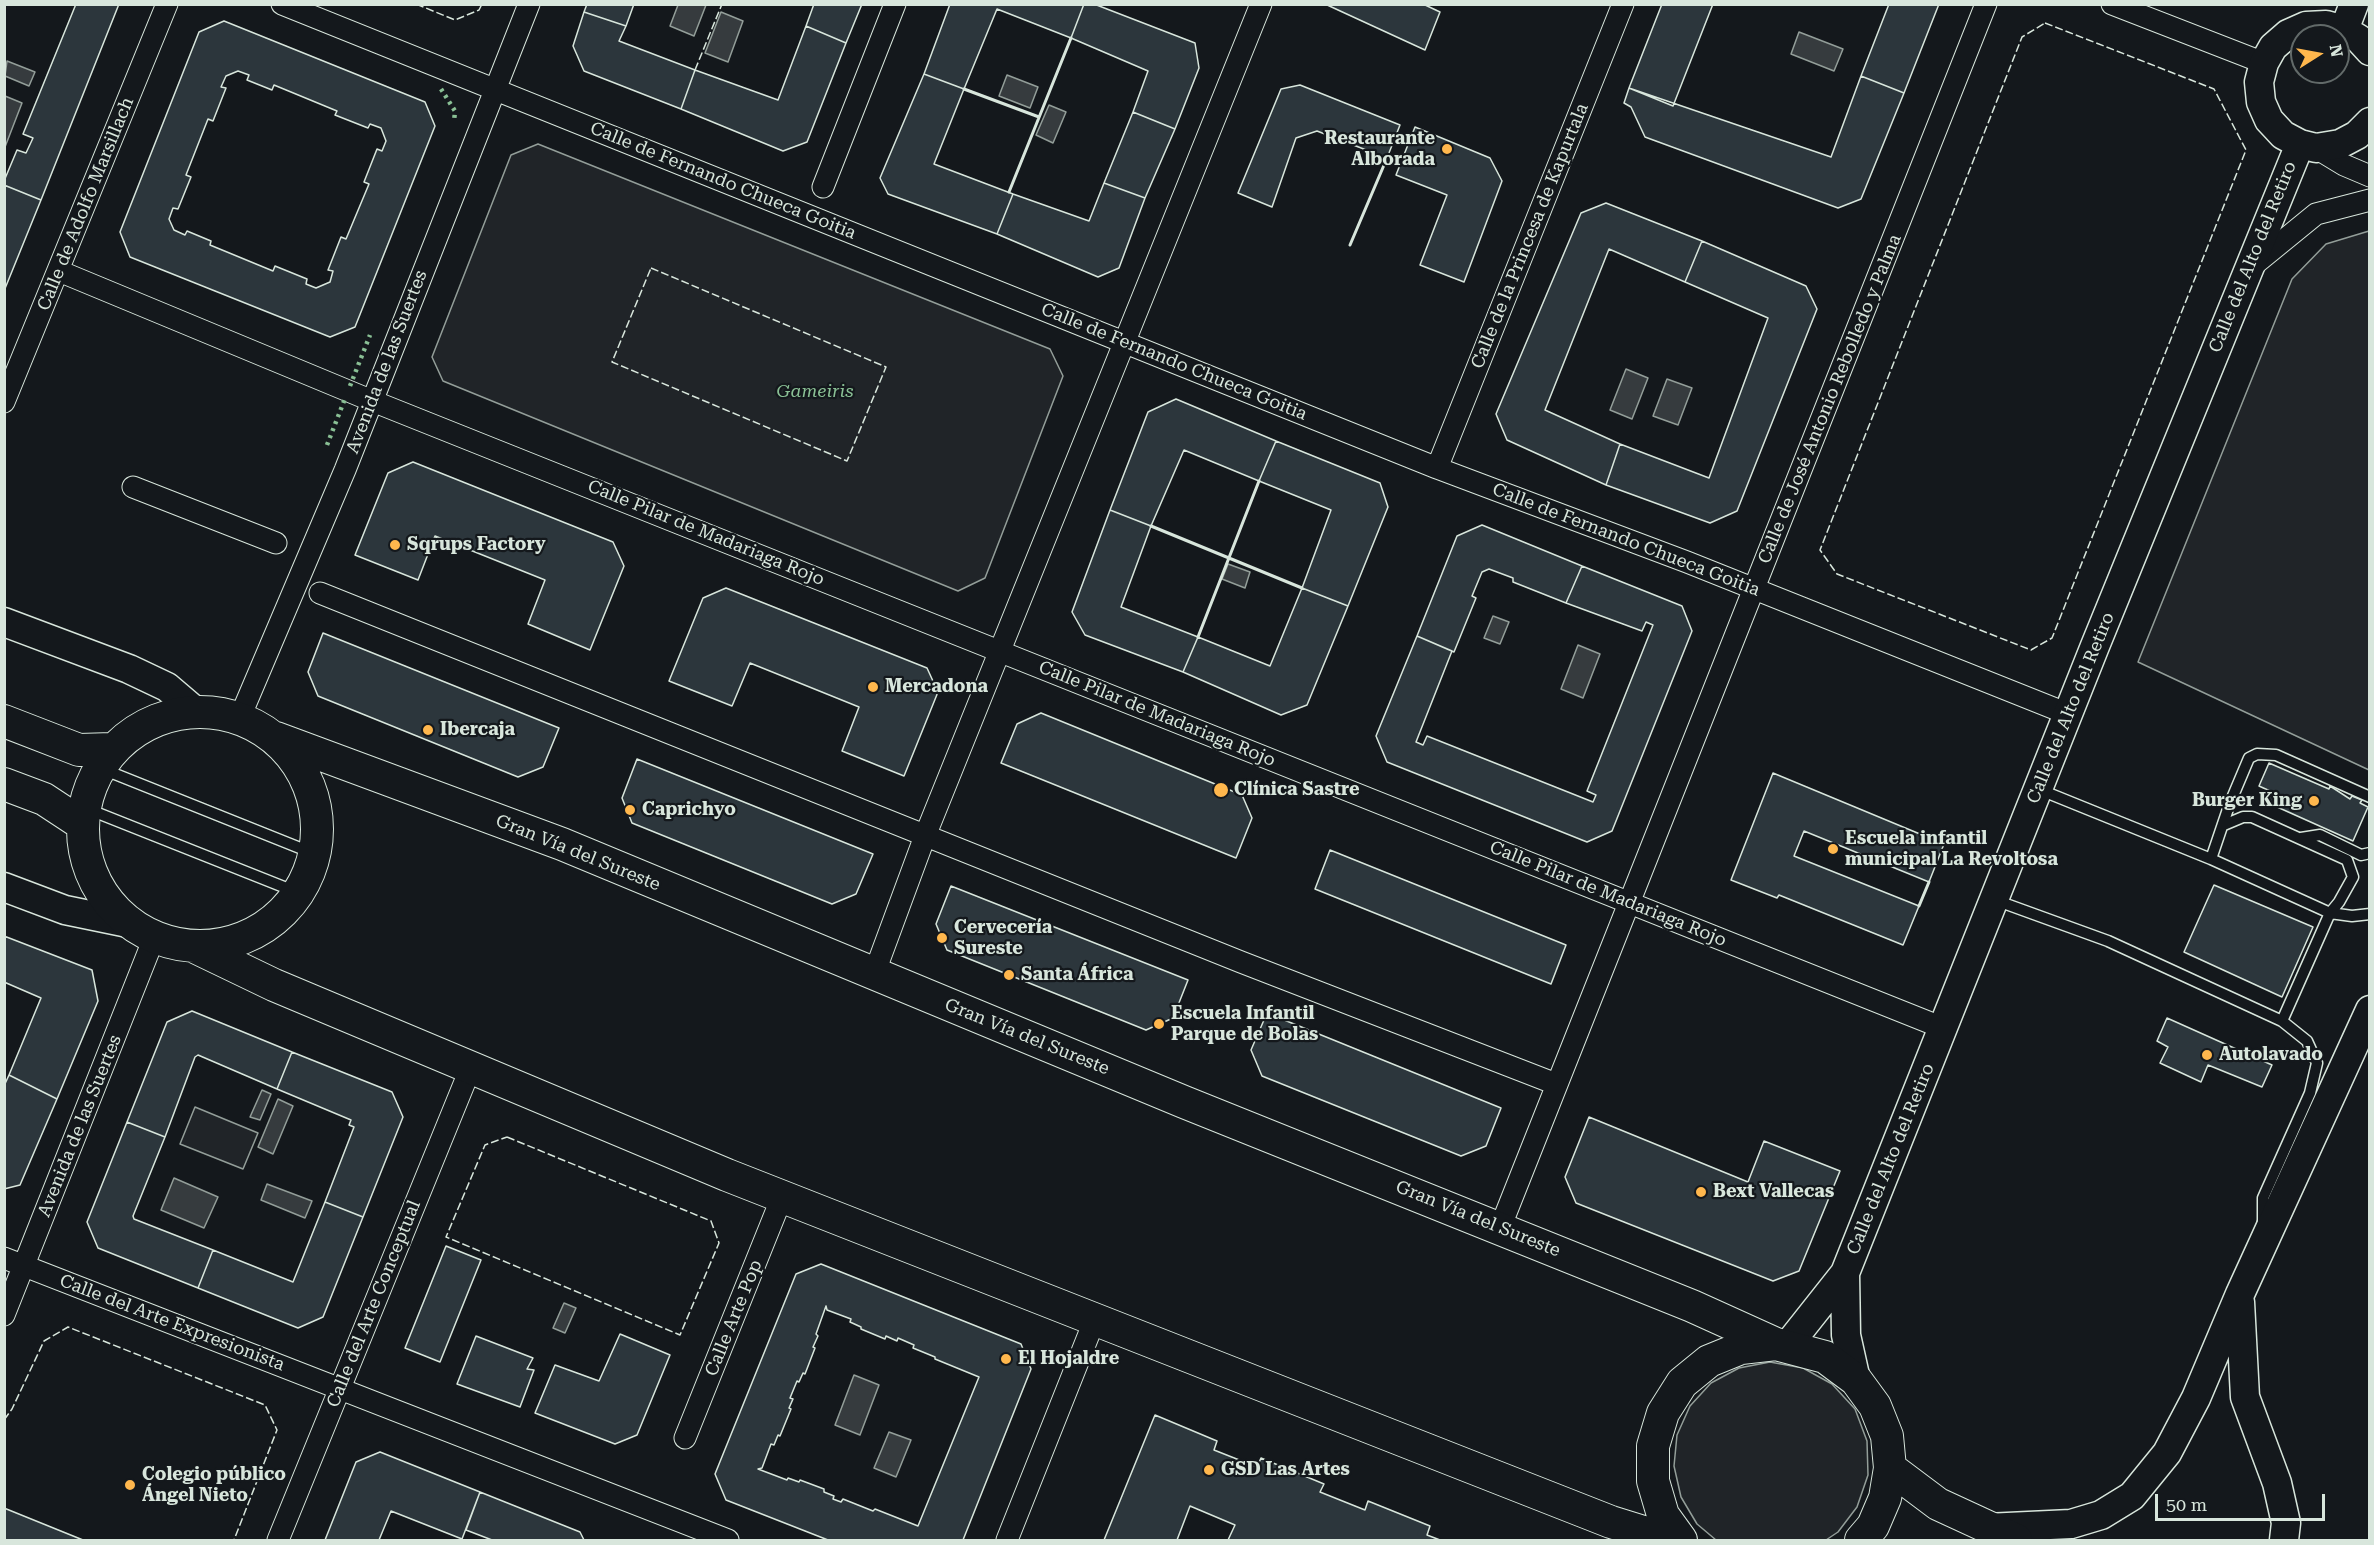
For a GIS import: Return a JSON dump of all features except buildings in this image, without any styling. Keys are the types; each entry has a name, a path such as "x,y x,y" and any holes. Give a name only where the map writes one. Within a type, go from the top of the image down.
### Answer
{"main road":[{"path":"2370,51 2359,39 2349,17 2326,25 2306,26 2288,34 2273,47 2264,63 2259,82 2261,102 2269,120 2283,135 2319,145 2357,135 2370,122"},
{"name":"Calle del Alto del Retiro","path":"1782,1345 1845,1273 2248,269 2319,145"},
{"path":"4,622 129,669 167,687 194,710"},
{"path":"144,931 115,911 90,871 84,816 90,784 106,759 149,721 194,710 240,717 276,738 303,770 317,809 315,854 299,893 273,922 236,942 195,947"},
{"path":"4,721 106,759"},
{"name":"Gran Vía del Sureste","path":"276,738 562,844 1184,1102 1692,1306 1782,1345 1825,1357 1856,1380"},
{"path":"4,784 84,816"},
{"path":"4,887 65,910 195,947 274,985 782,1197 1611,1522 1669,1540"},
{"path":"1986,1528 2070,1524 2101,1515 2132,1496 2172,1444 2196,1398 2240,1294 2370,1010"},
{"name":"Calle del Alto del Retiro","path":"1845,1273 1846,1335 1856,1380"},
{"path":"2240,1294 2245,1397 2277,1483 2286,1523 2284,1540"},
{"path":"1681,1540 1663,1515 1653,1481 1653,1446 1663,1413 1682,1383 1709,1361 1741,1348 1782,1345"},
{"path":"1856,1380 1879,1416 1887,1436 1890,1468 1885,1498 1873,1526 1861,1540"},
{"path":"1890,1468 1938,1504 2016,1540"}],"street":[{"name":"Calle de Adolfo Marsillach","path":"4,402 166,4"},
{"name":"Calle de Fernando Chueca Goitia","path":"282,4 1437,468 1755,589 2068,714"},
{"name":"Avenida de las Suertes","path":"240,717 340,481 528,4"},
{"path":"822,187 895,4"},
{"path":"874,974 925,836 1261,4"},
{"name":"Calle de la Princesa de Kapurtala","path":"1437,468 1623,4"},
{"name":"Calle de José Antonio Rebolledo y Palma","path":"1500,1228 1986,4"},
{"path":"2112,4 2264,63"},
{"path":"2319,145 2370,132"},
{"path":"2319,145 2344,165 2370,176"},
{"path":"2248,269 2316,214 2370,200"},
{"name":"Calle Pilar de Madariaga Rojo","path":"59,271 370,400 1943,1028"},
{"path":"133,487 276,543"},
{"path":"320,593 925,836 1556,1084"},
{"name":"Avenida de las Suertes","path":"4,1315 14,1262 144,931"},
{"name":"Calle del Arte Conceptual","path":"278,1540 471,1067"},
{"name":"Calle Arte Pop","path":"685,1438 782,1197"},
{"name":"Calle del Arte Expresionista","path":"14,1262 728,1540"},
{"path":"1007,1540 1095,1319"}],"lane":[{"path":"2211,859 2224,825 2229,803 2249,758 2264,752 2276,755 2370,797"},
{"path":"106,759 315,854"},
{"path":"2038,789 2211,859 2330,913 2352,916 2370,914"},
{"path":"84,816 299,893"},
{"path":"2224,825 2242,817 2252,817 2347,860 2351,867 2353,877 2330,913 2282,1021"},
{"path":"2301,838 2320,835 2361,855 2370,853"},
{"path":"1994,899 2108,941 2282,1021 2307,1041 2317,1063 2310,1093 2263,1198 2263,1243"}],"green space":[{"name":"Gameiris","path":"538,144 1050,349 1063,376 985,578 958,591 443,381 432,357 511,155"},
{"path":"2370,231 2369,770 2138,662 2292,279 2326,244"},
{"path":"195,1107 258,1133 243,1169 180,1144"},
{"path":"1770,1362 1803,1368 1832,1384 1855,1409 1867,1441 1868,1475 1857,1507 1838,1532 1826,1540 1716,1540 1697,1524 1681,1497 1674,1466 1677,1435 1690,1406 1711,1383 1739,1368"}],"shaded area":[{"path":"678,5 706,5 694,36 670,26"},
{"path":"721,12 743,21 728,62 705,53"},
{"path":"1799,32 1843,49 1834,71 1791,54"},
{"path":"7,61 35,72 29,86 5,76"},
{"path":"1007,75 1038,87 1030,108 999,96"},
{"path":"5,96 22,103 5,147"},
{"path":"1049,105 1066,112 1053,143 1036,135"},
{"path":"1626,369 1648,378 1632,419 1610,410"},
{"path":"1667,379 1692,388 1678,425 1653,416"},
{"path":"1228,564 1250,572 1245,588 1222,579"},
{"path":"1493,616 1509,622 1500,644 1484,638"},
{"path":"1578,645 1600,654 1583,698 1561,689"},
{"path":"262,1090 271,1094 260,1120 250,1117"},
{"path":"278,1099 293,1106 273,1154 258,1147"},
{"path":"174,1178 218,1197 204,1228 161,1210"},
{"path":"267,1184 312,1201 305,1218 261,1200"},
{"path":"564,1303 576,1308 565,1333 553,1328"},
{"path":"854,1375 879,1385 860,1435 835,1425"},
{"path":"889,1432 911,1440 896,1477 874,1468"}],"hedge":[{"path":"441,89 455,111 454,122"},
{"path":"350,386 370,335"},
{"path":"327,445 346,396"}],"fence":[{"path":"416,4 455,20 479,10 482,4"},
{"path":"695,70 722,4"},
{"path":"2045,23 2214,89 2246,150 2052,638 2031,650 1837,574 1820,550 2022,37 2045,23"},
{"path":"651,268 886,367 847,461 612,362 651,268"},
{"path":"507,1137 711,1221 719,1243 680,1335 446,1237 485,1145 507,1137"},
{"path":"4,1420 12,1409 44,1341 68,1327 265,1405 277,1430 234,1540"}],"wall":[{"path":"1009,192 1071,38"},
{"path":"964,89 1039,117"},
{"path":"1350,245 1387,158"},
{"path":"1198,637 1259,481"},
{"path":"1151,526 1302,588"},
{"path":"1919,906 1929,882"}],"place":[{"name":"Restaurante Alborada","path":"1447,149"},
{"name":"Sqrups Factory","path":"395,545"},
{"name":"Mercadona","path":"873,687"},
{"name":"Ibercaja","path":"428,730"},
{"name":"Clínica Sastre","path":"1221,790"},
{"name":"Burger King","path":"2314,801"},
{"name":"Caprichyo","path":"630,810"},
{"name":"Escuela infantil municipal La Revoltosa","path":"1833,849"},
{"name":"Cervecería Sureste","path":"942,938"},
{"name":"Santa África","path":"1009,975"},
{"name":"Escuela Infantil Parque de Bolas","path":"1159,1024"},
{"name":"Autolavado","path":"2207,1055"},
{"name":"Bext Vallecas","path":"1701,1192"},
{"name":"El Hojaldre","path":"1006,1359"},
{"name":"GSD Las Artes","path":"1209,1470"},
{"name":"Colegio público Ángel Nieto","path":"130,1485"}]}
